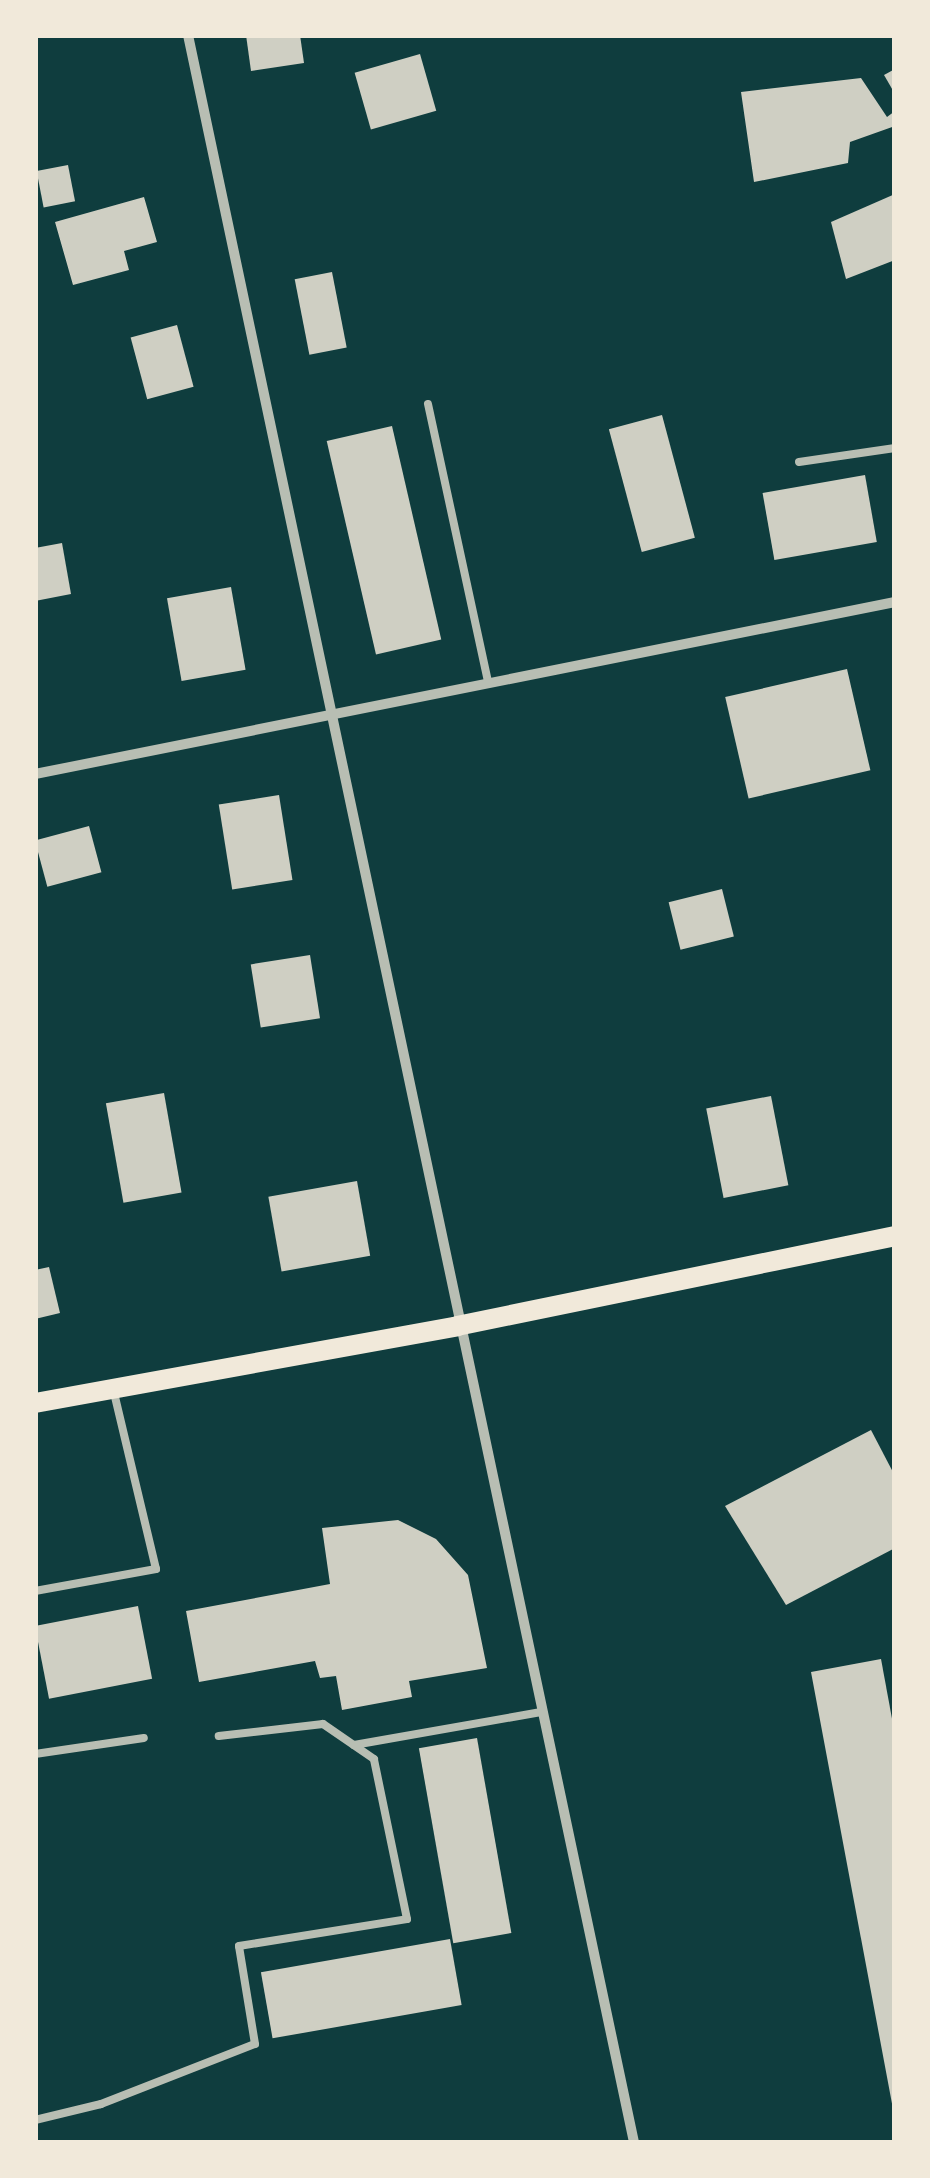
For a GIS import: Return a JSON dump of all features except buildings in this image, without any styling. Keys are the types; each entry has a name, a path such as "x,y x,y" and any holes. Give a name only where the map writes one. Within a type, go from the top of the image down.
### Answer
{"main road":[{"path":"35,1402 457,1326 895,1236"}],"street":[{"path":"188,35 334,712 457,1326 634,2143"},
{"path":"35,774 895,602"}],"lane":[{"path":"428,404 488,681"},
{"path":"799,462 895,448"},
{"path":"35,1590 156,1569 113,1388"},
{"path":"354,1745 541,1712"},
{"path":"35,2120 100,2104 255,2044 238,1946 407,1919 374,1759 323,1724 219,1736"},
{"path":"35,1754 144,1738"}]}
